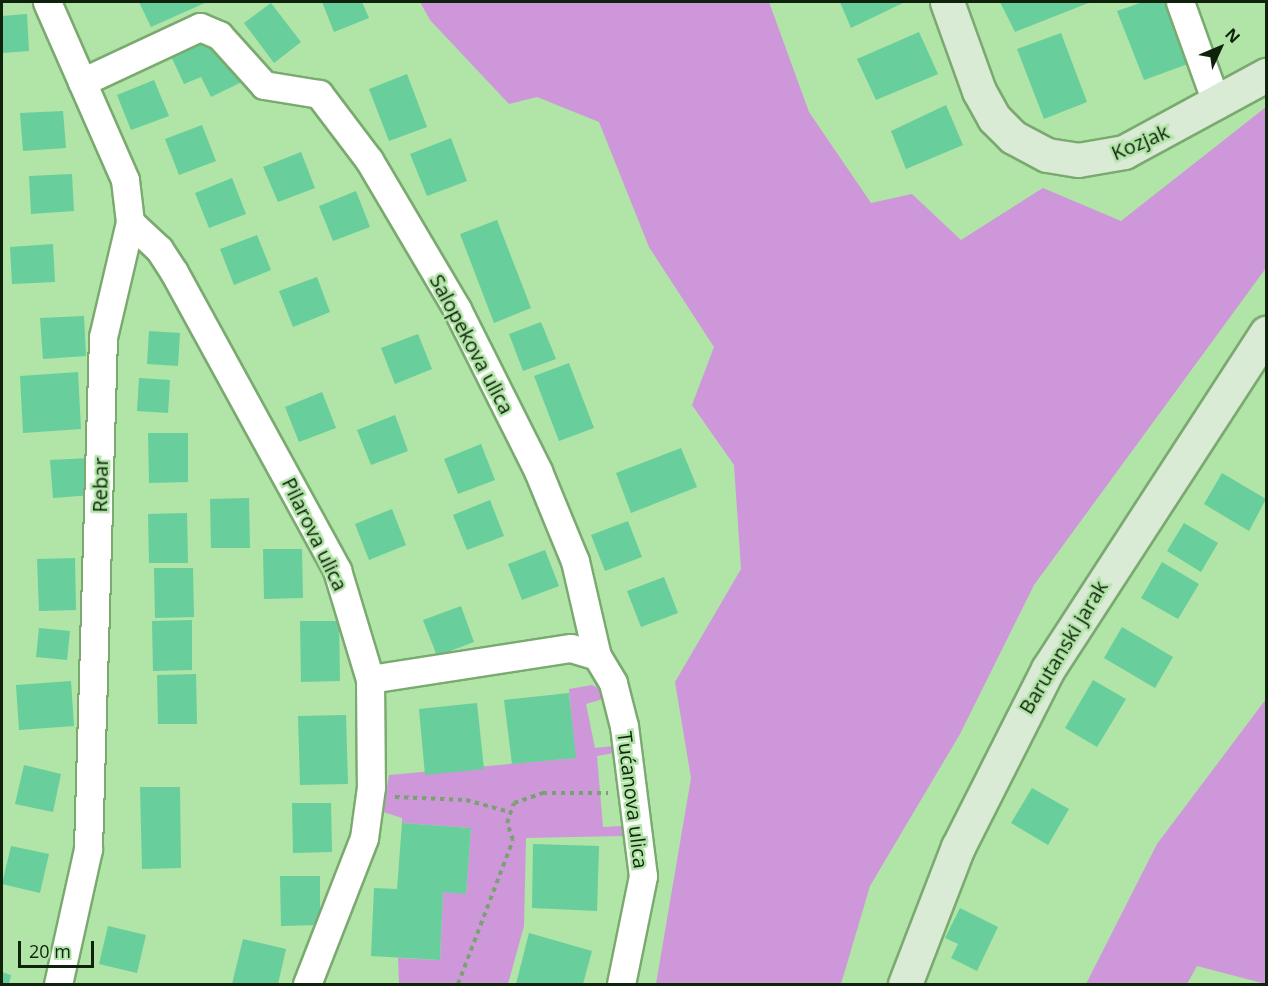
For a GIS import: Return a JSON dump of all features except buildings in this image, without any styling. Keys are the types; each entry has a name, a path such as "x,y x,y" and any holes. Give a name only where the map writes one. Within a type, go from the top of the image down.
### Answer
{"street":[{"name":"Rebar","path":"47,2 125,180 130,222 103,337 88,849 58,984"},
{"name":"Kozjak","path":"947,2 986,104 1013,137 1037,152 1078,160 1110,156 1217,105 1266,75"},
{"path":"1180,2 1217,105"},
{"name":"Salopekova ulica","path":"82,82 200,27 219,35 264,85 319,94 369,160 457,309 538,471 575,561 597,656"},
{"name":"Pilarova ulica","path":"130,222 159,249 174,272 332,561 370,679 372,776 364,838 307,984"},
{"name":"Barutanski jarak","path":"905,984 958,847 1048,669 1266,333"},
{"path":"370,679 571,648 597,656"},
{"name":"Tućanova ulica","path":"597,656 610,675 624,726 643,876 621,984"}],"path":[{"path":"510,812 530,795 597,794"},
{"path":"382,797 466,800 510,812"},
{"path":"458,984 513,840 510,812"}],"shaded area":[{"path":"420,2 769,2 809,112 871,203 912,194 961,240 1043,188 1121,221 1266,107 1266,268 1034,585 960,734 870,886 841,984 656,984 691,778 675,682 741,569 734,465 692,405 714,347 649,247 599,122 537,97 509,104 430,20"},
{"path":"592,685 600,689 603,699 586,704 595,748 613,746 614,753 597,756 603,827 622,826 623,836 526,838 524,926 508,984 399,984 398,958 440,960 443,892 466,893 471,828 402,823 402,818 383,812 389,775 575,758 569,689"},
{"path":"1266,699 1266,984 1197,966 1187,984 1086,984 1157,844"}]}
